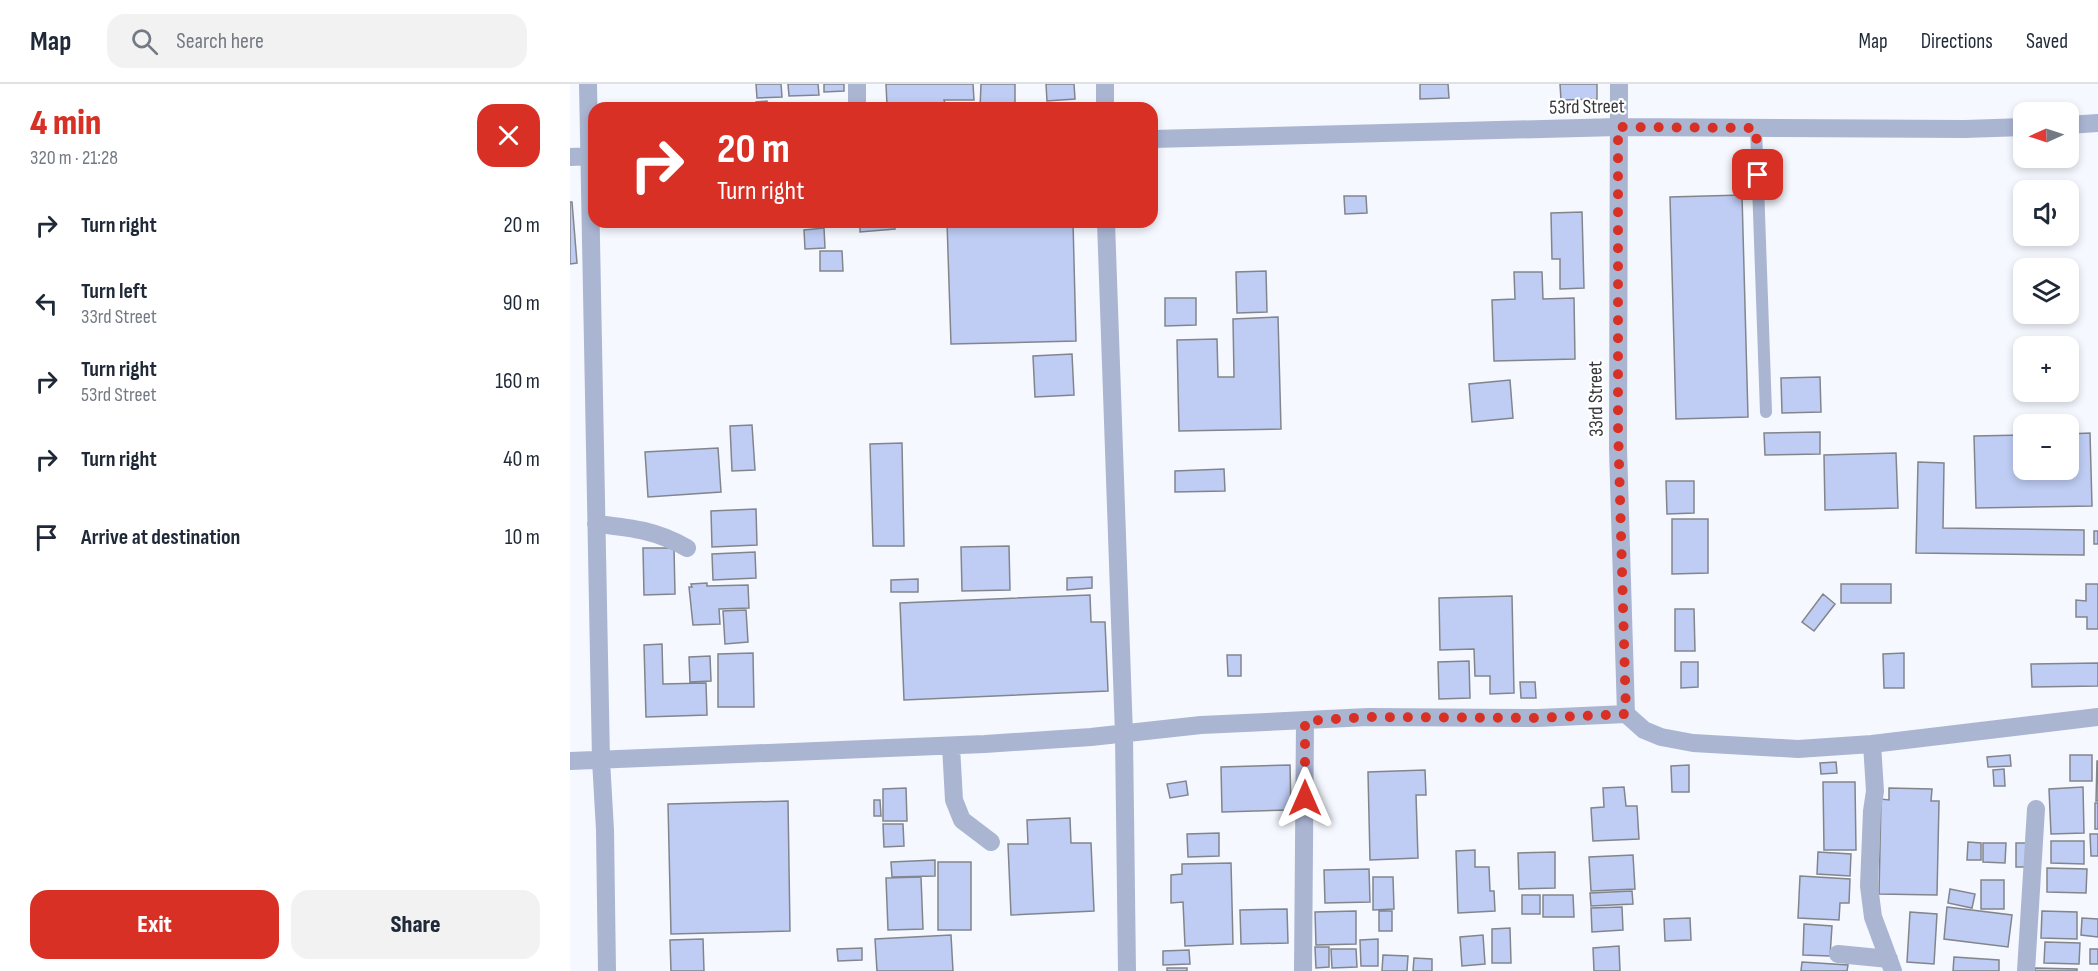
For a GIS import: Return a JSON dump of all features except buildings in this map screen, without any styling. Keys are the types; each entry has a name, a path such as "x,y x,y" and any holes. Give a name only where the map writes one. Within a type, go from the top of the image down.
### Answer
{"street":[{"path":"588,84 589,102"},
{"path":"857,84 857,102"},
{"path":"1105,84 1105,102"},
{"name":"33rd Street","path":"1619,84 1618,426 1626,714"},
{"path":"2079,124 2098,123"},
{"name":"53rd Street","path":"1158,139 1618,127 2013,127"},
{"path":"570,157 588,156"},
{"path":"593,228 596,524 607,971"},
{"path":"1107,228 1124,735 1127,971"},
{"path":"596,524 639,528 687,548"},
{"path":"570,761 951,746 1124,735 1201,725 1368,717 1538,718 1626,714 1644,730 1661,737 1693,743 1798,749 1872,744 2098,717"},
{"path":"1303,971 1305,721"},
{"path":"1872,744 1875,792 1869,886 1873,917 1891,965"},
{"path":"951,746 954,800 962,820 991,842"},
{"path":"2026,971 2036,809"},
{"path":"1838,954 1891,965"}],"lane":[{"path":"1756,128 1766,412"}],"route":[{"path":"1305,798 1305,721 1368,717 1538,718 1626,714 1618,426 1617,336 1620,229 1618,127 1756,128 1758,175"}]}
